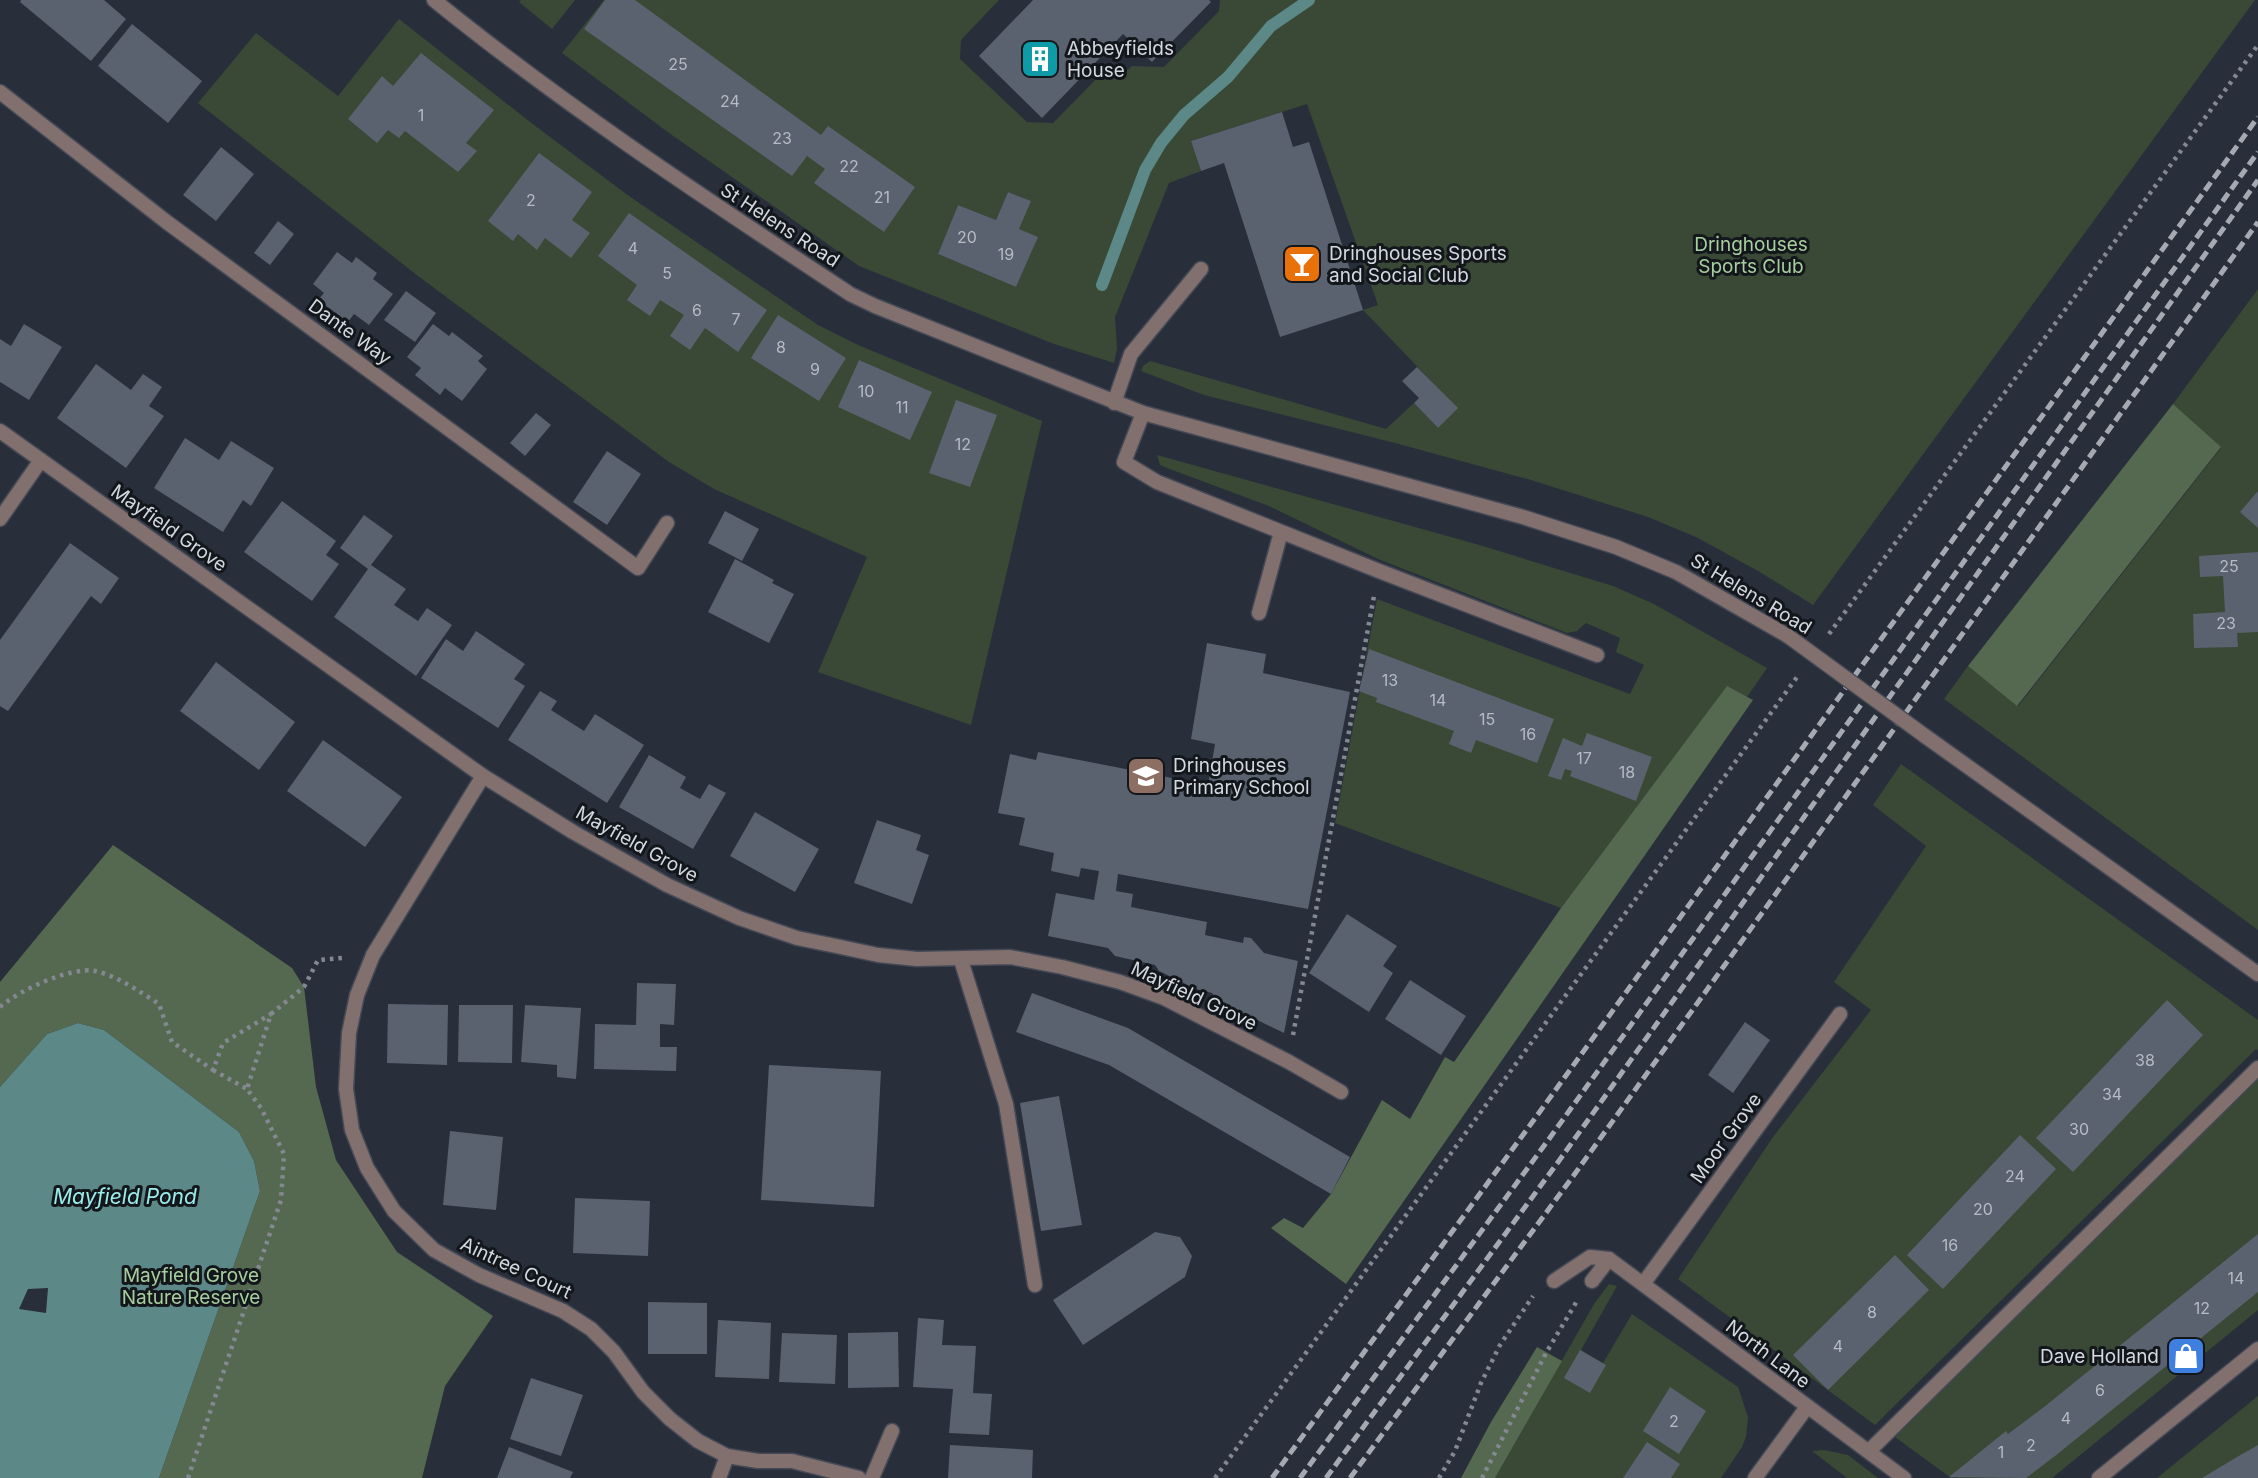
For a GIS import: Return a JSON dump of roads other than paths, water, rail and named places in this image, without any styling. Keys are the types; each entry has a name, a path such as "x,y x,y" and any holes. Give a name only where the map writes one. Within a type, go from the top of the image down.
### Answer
{"street":[{"name":"St Helens Road","path":"433,0 530,75 665,171 850,294 923,326 1143,413 1523,517 1616,547 1676,572 1788,636 2258,974"},
{"name":"Dante Way","path":"0,92 168,223 638,568 667,523"},
{"path":"1114,403 1131,354 1201,268"},
{"path":"1143,413 1125,461 1157,482 1379,572 1597,655"},
{"name":"Mayfield Grove","path":"0,431 483,776 573,832 667,885 739,918 797,938 878,955 917,960 1010,957 1120,982 1164,998 1289,1062 1340,1092"},
{"path":"0,519 41,460"},
{"path":"1259,613 1281,532"},
{"name":"Aintree Court","path":"483,776 373,955 357,995 349,1033 346,1089 352,1130 367,1168 394,1211 434,1250 479,1275 563,1311 592,1329 614,1352 643,1392 670,1419 698,1441 727,1456 758,1461 792,1461 859,1478"},
{"path":"961,960 1006,1104 1035,1285"},
{"name":"Moor Grove","path":"1643,1284 1840,1014"},
{"path":"1869,1451 2258,1068"},
{"path":"1554,1281 1590,1257 1609,1259"},
{"path":"1592,1281 1609,1259"},
{"name":"North Lane","path":"1609,1259 1904,1478"},
{"path":"2099,1478 2258,1349"},
{"path":"1755,1478 1807,1407"},
{"path":"872,1478 892,1432"},
{"path":"719,1478 727,1456"}],"water":[{"name":"Mayfield Pond","path":"78,1023 104,1030 239,1132 254,1161 260,1191 159,1478 0,1478 0,1087 47,1034","holes":["48,1288 46,1313 19,1309 28,1289"]}],"waterway":[{"path":"1102,285 1145,170 1161,143 1184,115 1228,77 1271,26 1309,0"}],"railway":[{"path":"1272,1478 2258,117"},
{"path":"1300,1478 1549,1139 2258,152"},
{"path":"1326,1478 1561,1158 2258,180"},
{"path":"1350,1478 1574,1175 2258,222"}],"place":[{"name":"Abbeyfields House","path":"1040,59"},
{"name":"Dringhouses Sports and Social Club","path":"1302,264"},
{"name":"Dringhouses Primary School","path":"1146,776"},
{"name":"Dave Holland","path":"2186,1356"}],"park label":[{"name":"Dringhouses Sports Club","path":"1751,255"},
{"name":"Mayfield Grove Nature Reserve","path":"191,1286"}]}
